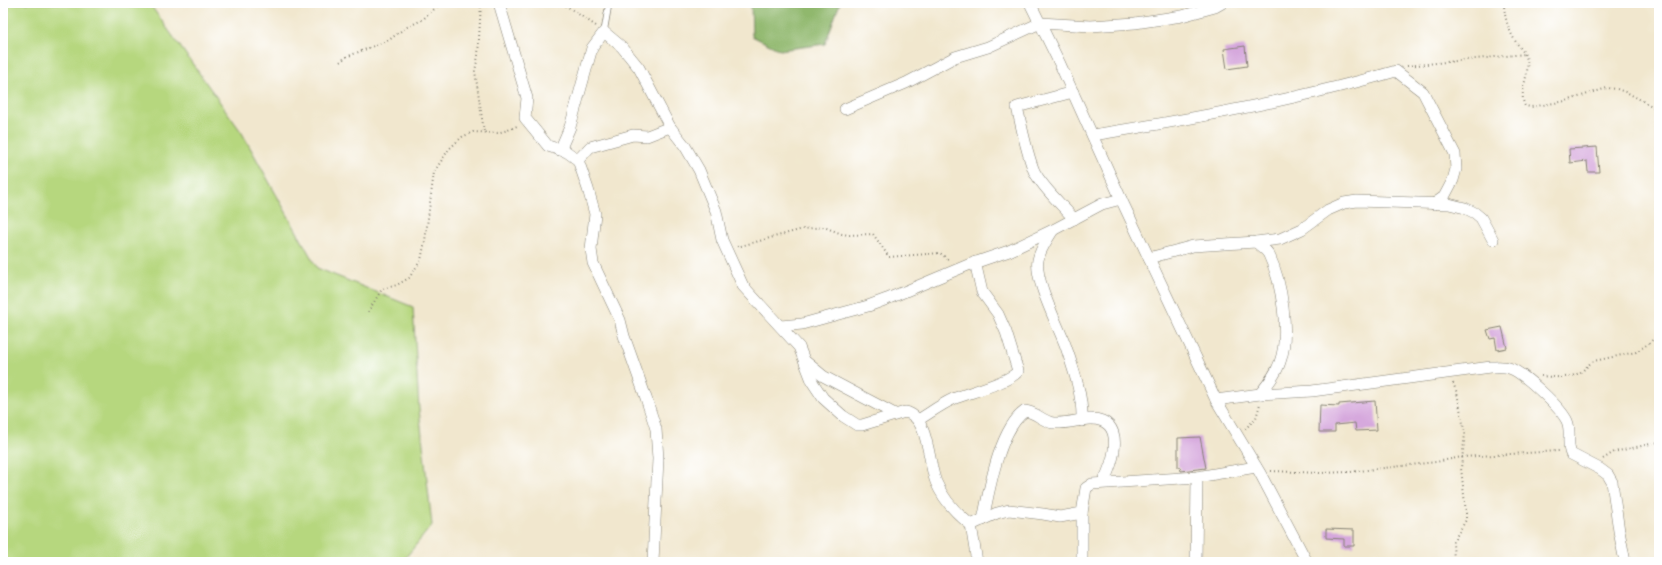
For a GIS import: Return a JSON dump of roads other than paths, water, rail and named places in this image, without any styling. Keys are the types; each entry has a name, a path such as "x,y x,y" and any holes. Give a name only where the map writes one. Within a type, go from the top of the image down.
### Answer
{"street":[{"path":"499,3 527,98 525,118 548,146 568,152 578,160 595,214 591,249 593,263 620,320 624,336 656,429 658,488 654,536 654,562"},
{"path":"1030,3 1216,400 1238,434 1258,470 1302,561"},
{"path":"845,109 906,83 955,57 988,47 1040,22 1091,26 1135,23 1215,8 1222,3"},
{"path":"560,150 570,127 592,48 604,32 622,47 639,68 670,127 685,146 710,194 726,249 744,286 755,300 781,326 799,347 813,383 823,398 843,416 858,425 895,414 909,412 918,420 925,435 935,481 944,497 971,525 977,562"},
{"path":"1093,135 1180,121 1318,92 1396,71 1423,92 1455,154 1456,169 1453,180 1444,197 1434,204"},
{"path":"1073,92 1017,107 1034,171 1074,219"},
{"path":"578,160 590,147 633,135 647,136 670,127"},
{"path":"781,326 802,324 868,306 971,264 1009,251 1102,204 1121,199"},
{"path":"1150,258 1193,246 1280,239 1292,234 1328,210 1344,203 1357,201 1454,205 1475,213 1481,218 1493,240"},
{"path":"1053,230 1041,251 1038,261 1039,273 1047,301 1066,348 1081,396 1083,407 1082,421"},
{"path":"1256,242 1269,254 1278,280 1284,340 1280,362 1274,376 1260,394"},
{"path":"918,420 937,407 953,399 998,383 1014,375 1018,371 1006,332 998,314 982,292 971,264"},
{"path":"805,362 823,376 895,414"},
{"path":"1216,400 1260,394 1312,391 1408,380 1491,367 1508,368 1519,373 1555,405 1568,422 1569,450 1571,454 1608,475 1612,482 1625,562"},
{"path":"983,520 1000,451 1012,426 1021,413 1025,411 1031,412 1050,422 1061,424 1090,419 1103,422 1109,426 1113,433 1115,445 1111,463 1103,482"},
{"path":"1082,562 1082,512 1086,488 1092,484 1258,470"},
{"path":"1196,562 1197,476"},
{"path":"971,525 997,513 1009,510 1060,517 1082,512"}],"lane":[{"path":"604,32 609,3"}]}
